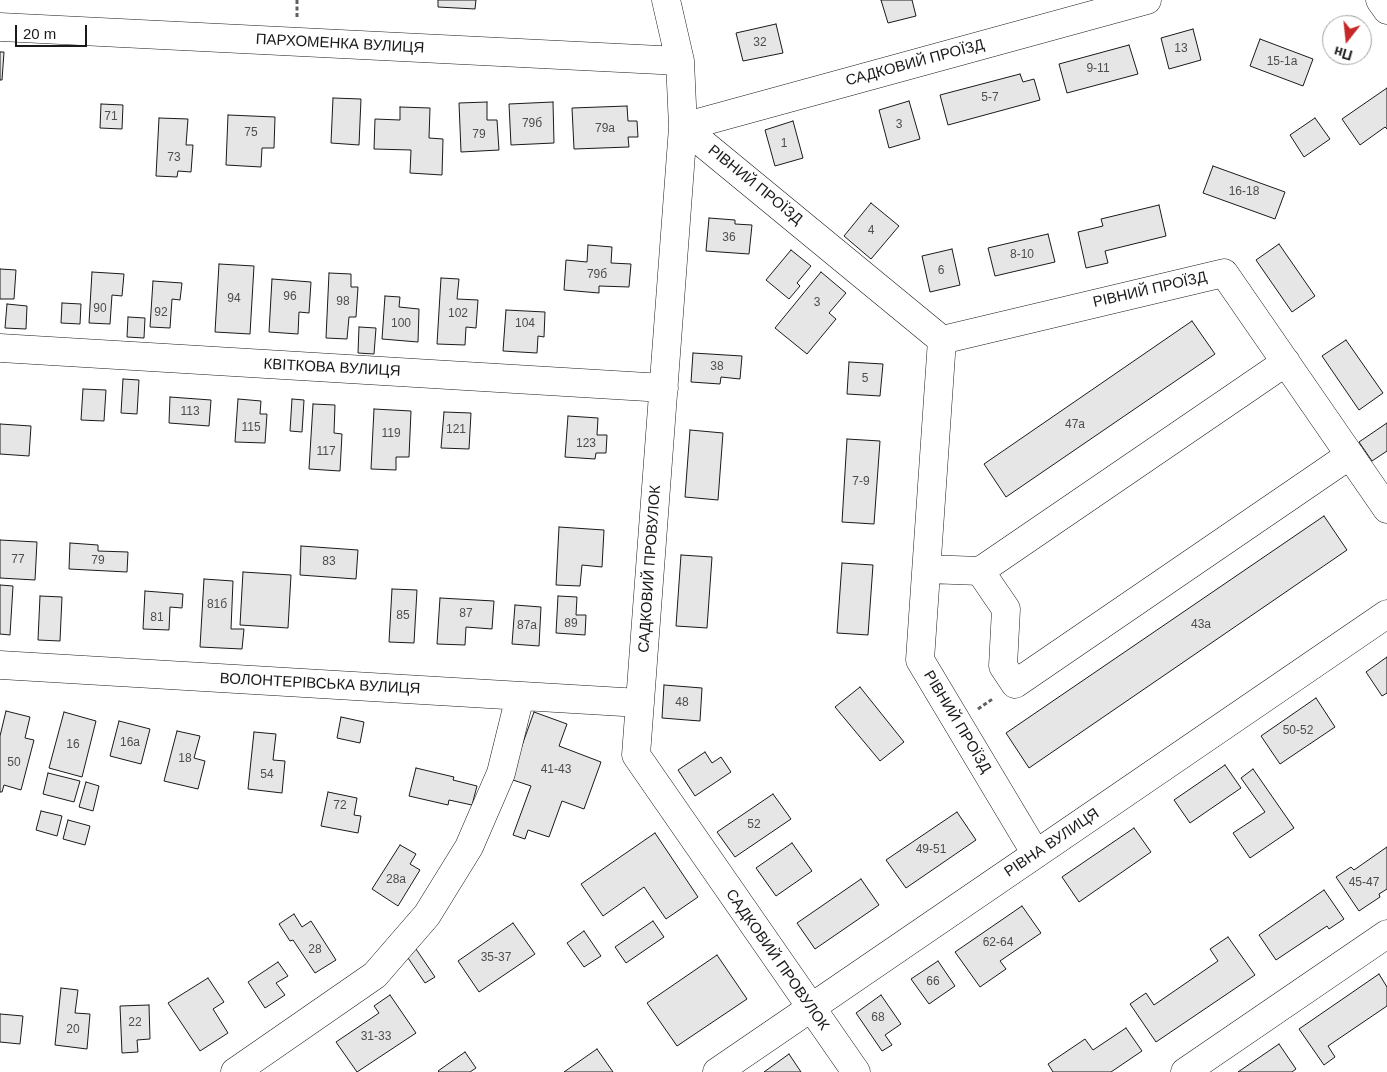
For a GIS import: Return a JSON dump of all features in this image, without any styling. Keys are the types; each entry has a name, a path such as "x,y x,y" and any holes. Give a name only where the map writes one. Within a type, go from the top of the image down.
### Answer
{"street":[{"name":"САДКОВИЙ ПРОВУЛОК","path":"666,0 680,61 683,127 636,755 856,1072"},
{"name":"САДКОВИЙ ПРОЇЗД","path":"683,127 1147,0"},
{"path":"1380,0 1387,10"},
{"name":"ПАРХОМЕНКА ВУЛИЦЯ","path":"0,27 680,61"},
{"name":"РІВНИЙ ПРОЇЗД","path":"683,127 942,340"},
{"name":"РІВНИЙ ПРОЇЗД","path":"942,340 1224,273 1387,509"},
{"name":"РІВНИЙ ПРОЇЗД","path":"942,340 920,660 1036,854"},
{"name":"КВІТКОВА ВУЛИЦЯ","path":"0,348 664,388"},
{"path":"927,569 980,571 1286,362"},
{"path":"980,571 1006,609 1002,666 1015,684 1350,454"},
{"name":"РІВНА ВУЛИЦЯ","path":"716,1072 1387,614"},
{"name":"ВОЛОНТЕРІВСЬКА ВУЛИЦЯ","path":"0,665 640,703"},
{"path":"235,1072 375,975 427,915 469,847 501,773 520,696"},
{"path":"1185,1072 1387,934"}],"path":[{"path":"958,722 1015,684"}],"building":[{"path":"438,0 476,0 475,9 438,7"},
{"path":"881,0 912,0 916,16 888,23"},
{"path":"776,24 783,53 743,61 736,33"},
{"path":"1193,29 1201,60 1169,69 1161,38"},
{"path":"1260,39 1313,59 1303,86 1250,66"},
{"path":"1129,45 1138,74 1067,93 1059,64"},
{"path":"0,52 4,52 2,80 0,80"},
{"path":"1020,74 1023,82 1034,79 1040,100 948,125 940,95"},
{"path":"1387,88 1387,129 1385,127 1360,145 1342,119"},
{"path":"333,98 361,99 359,145 331,143"},
{"path":"909,101 920,139 889,148 879,110"},
{"path":"487,102 487,120 497,120 499,150 461,152 459,103"},
{"path":"553,102 554,143 511,145 509,104"},
{"path":"101,104 123,105 122,129 100,128"},
{"path":"627,106 628,121 637,121 638,137 628,137 629,147 574,149 572,108"},
{"path":"400,107 430,108 429,138 443,139 442,175 410,173 411,150 374,149 375,119 400,120"},
{"path":"228,115 275,117 274,148 262,148 261,167 226,165"},
{"path":"159,118 188,119 186,145 193,145 191,172 178,171 177,177 156,176"},
{"path":"1315,118 1330,139 1304,157 1290,135"},
{"path":"793,121 803,158 775,166 765,130"},
{"path":"1213,166 1285,192 1275,219 1203,193"},
{"path":"871,203 899,226 871,259 844,236"},
{"path":"1159,205 1166,236 1105,251 1108,263 1086,268 1078,232 1103,226 1101,219"},
{"path":"709,218 735,220 735,224 752,225 749,254 706,251"},
{"path":"1048,234 1055,262 995,276 988,248"},
{"path":"1279,244 1315,296 1292,312 1256,260"},
{"path":"588,245 612,247 611,263 631,264 629,287 599,286 599,293 564,290 566,260 587,262"},
{"path":"952,249 960,285 930,292 922,256"},
{"path":"791,250 811,266 797,283 800,286 789,299 766,280"},
{"path":"219,264 254,266 250,334 215,332"},
{"path":"0,269 16,270 14,299 0,299"},
{"path":"92,272 124,274 122,296 112,295 110,324 89,323"},
{"path":"821,272 846,293 829,313 836,319 807,354 775,328"},
{"path":"329,273 351,274 351,287 358,287 356,317 349,317 347,339 326,338"},
{"path":"441,278 459,279 457,299 478,300 476,328 466,327 465,345 437,344"},
{"path":"272,279 311,282 309,313 299,312 298,334 269,332"},
{"path":"153,281 182,283 180,300 172,299 170,328 150,327"},
{"path":"385,296 400,297 399,307 419,309 418,342 382,339"},
{"path":"62,303 81,304 80,324 61,323"},
{"path":"7,304 27,306 26,329 5,328"},
{"path":"506,310 545,312 544,337 538,336 537,353 503,351"},
{"path":"128,317 145,318 144,338 127,337"},
{"path":"1192,321 1215,354 1006,497 984,464"},
{"path":"359,327 376,328 374,354 358,353"},
{"path":"1346,340 1383,393 1359,410 1322,356"},
{"path":"693,353 742,356 740,379 721,377 720,384 691,382"},
{"path":"849,362 883,364 880,396 847,394"},
{"path":"123,379 139,380 137,414 121,413"},
{"path":"83,389 106,390 104,421 81,420"},
{"path":"170,397 211,400 209,426 169,423"},
{"path":"238,399 261,401 260,414 267,414 265,443 235,442"},
{"path":"292,399 304,400 302,432 290,431"},
{"path":"313,404 335,405 334,433 342,434 340,471 309,469"},
{"path":"374,409 411,411 409,457 396,457 396,470 371,469"},
{"path":"444,412 471,413 469,449 441,448"},
{"path":"568,416 598,418 597,435 607,435 606,453 596,453 595,459 565,457"},
{"path":"1387,423 1387,451 1372,461 1359,442"},
{"path":"0,424 31,426 29,456 0,454"},
{"path":"690,430 723,433 718,500 685,497"},
{"path":"847,439 880,441 874,524 842,522"},
{"path":"1324,516 1347,550 1029,768 1006,733"},
{"path":"559,527 604,530 602,567 582,565 580,586 556,585"},
{"path":"0,540 37,542 35,580 0,578"},
{"path":"70,543 98,545 98,551 128,552 127,572 69,569"},
{"path":"301,546 358,550 356,579 300,575"},
{"path":"681,555 712,557 707,628 676,626"},
{"path":"842,563 873,565 868,635 837,633"},
{"path":"243,572 291,575 288,628 240,625"},
{"path":"204,579 233,581 231,629 244,629 242,649 200,647"},
{"path":"0,585 13,586 10,635 0,634"},
{"path":"392,589 417,590 414,643 389,642"},
{"path":"145,591 183,594 182,608 170,607 169,630 143,629"},
{"path":"40,596 62,597 60,641 38,640"},
{"path":"558,596 577,597 576,615 586,615 585,635 556,633"},
{"path":"440,598 494,601 492,629 466,627 465,645 437,644"},
{"path":"515,605 541,607 539,646 512,644"},
{"path":"1387,657 1387,693 1382,696 1366,672"},
{"path":"664,685 702,688 700,721 662,718"},
{"path":"860,687 904,742 880,761 835,707"},
{"path":"1316,698 1335,727 1280,764 1261,736"},
{"path":"6,711 30,717 25,738 34,740 21,790 4,785 2,792 0,792 0,736"},
{"path":"64,712 96,721 82,777 49,768"},
{"path":"534,712 567,724 559,746 601,762 584,809 562,801 549,837 528,830 525,839 513,835 531,786 510,779"},
{"path":"341,717 364,722 360,743 337,738"},
{"path":"119,721 150,729 141,764 110,756"},
{"path":"177,731 200,736 194,758 205,761 198,789 164,781"},
{"path":"254,732 276,734 273,760 285,761 282,793 248,789"},
{"path":"705,752 712,763 721,757 731,772 695,796 678,770"},
{"path":"1225,765 1241,788 1190,823 1174,800"},
{"path":"416,768 454,777 453,780 477,786 472,805 449,800 448,805 409,796"},
{"path":"1253,769 1294,828 1250,858 1233,833 1265,812 1241,778"},
{"path":"48,773 80,781 74,802 43,794"},
{"path":"86,782 99,786 93,811 79,807"},
{"path":"328,792 357,798 354,815 361,816 358,833 321,826"},
{"path":"773,794 791,819 735,857 717,832"},
{"path":"41,811 62,816 57,836 36,830"},
{"path":"957,812 976,840 906,888 886,860"},
{"path":"68,820 90,826 85,845 63,839"},
{"path":"1134,828 1151,852 1079,902 1062,877"},
{"path":"655,833 698,897 666,919 644,887 603,916 581,884"},
{"path":"792,843 812,871 776,896 756,868"},
{"path":"400,845 416,854 410,864 420,870 398,906 372,889"},
{"path":"1387,847 1387,889 1379,894 1380,897 1359,911 1336,877 1351,867 1354,870"},
{"path":"861,879 879,905 815,949 797,923"},
{"path":"1324,890 1344,919 1329,929 1327,926 1276,960 1259,935"},
{"path":"1022,906 1041,933 1000,961 1006,969 980,987 955,952"},
{"path":"294,914 302,927 311,921 336,960 315,973 293,940 290,941 279,924"},
{"path":"653,921 664,937 626,963 615,947"},
{"path":"513,923 535,954 479,992 458,961"},
{"path":"584,931 601,956 584,967 567,943"},
{"path":"1228,937 1255,975 1156,1042 1130,1004 1146,993 1154,1005 1218,961 1210,949"},
{"path":"416,949 435,977 425,983 406,955"},
{"path":"717,955 747,999 677,1046 647,1003"},
{"path":"938,961 955,986 929,1004 911,979"},
{"path":"278,962 288,976 276,983 285,995 265,1008 248,982"},
{"path":"1379,974 1387,987 1387,1006 1328,1046 1335,1057 1324,1065 1299,1029"},
{"path":"208,978 224,1002 213,1009 228,1033 200,1051 168,1003"},
{"path":"61,988 78,990 75,1013 90,1014 87,1049 55,1045"},
{"path":"390,995 416,1033 357,1072 336,1042 379,1013 374,1006"},
{"path":"881,995 901,1024 885,1035 892,1045 882,1051 856,1013"},
{"path":"149,1005 150,1039 137,1040 138,1052 122,1053 120,1006"},
{"path":"0,1014 23,1016 20,1044 0,1042"},
{"path":"1126,1028 1142,1051 1111,1072 1053,1072 1048,1064 1085,1039 1093,1050"},
{"path":"1279,1044 1296,1069 1292,1072 1238,1072"},
{"path":"597,1049 613,1072 564,1072"},
{"path":"465,1052 476,1068 470,1072 438,1071"},
{"path":"789,1054 801,1072 764,1072"}]}
